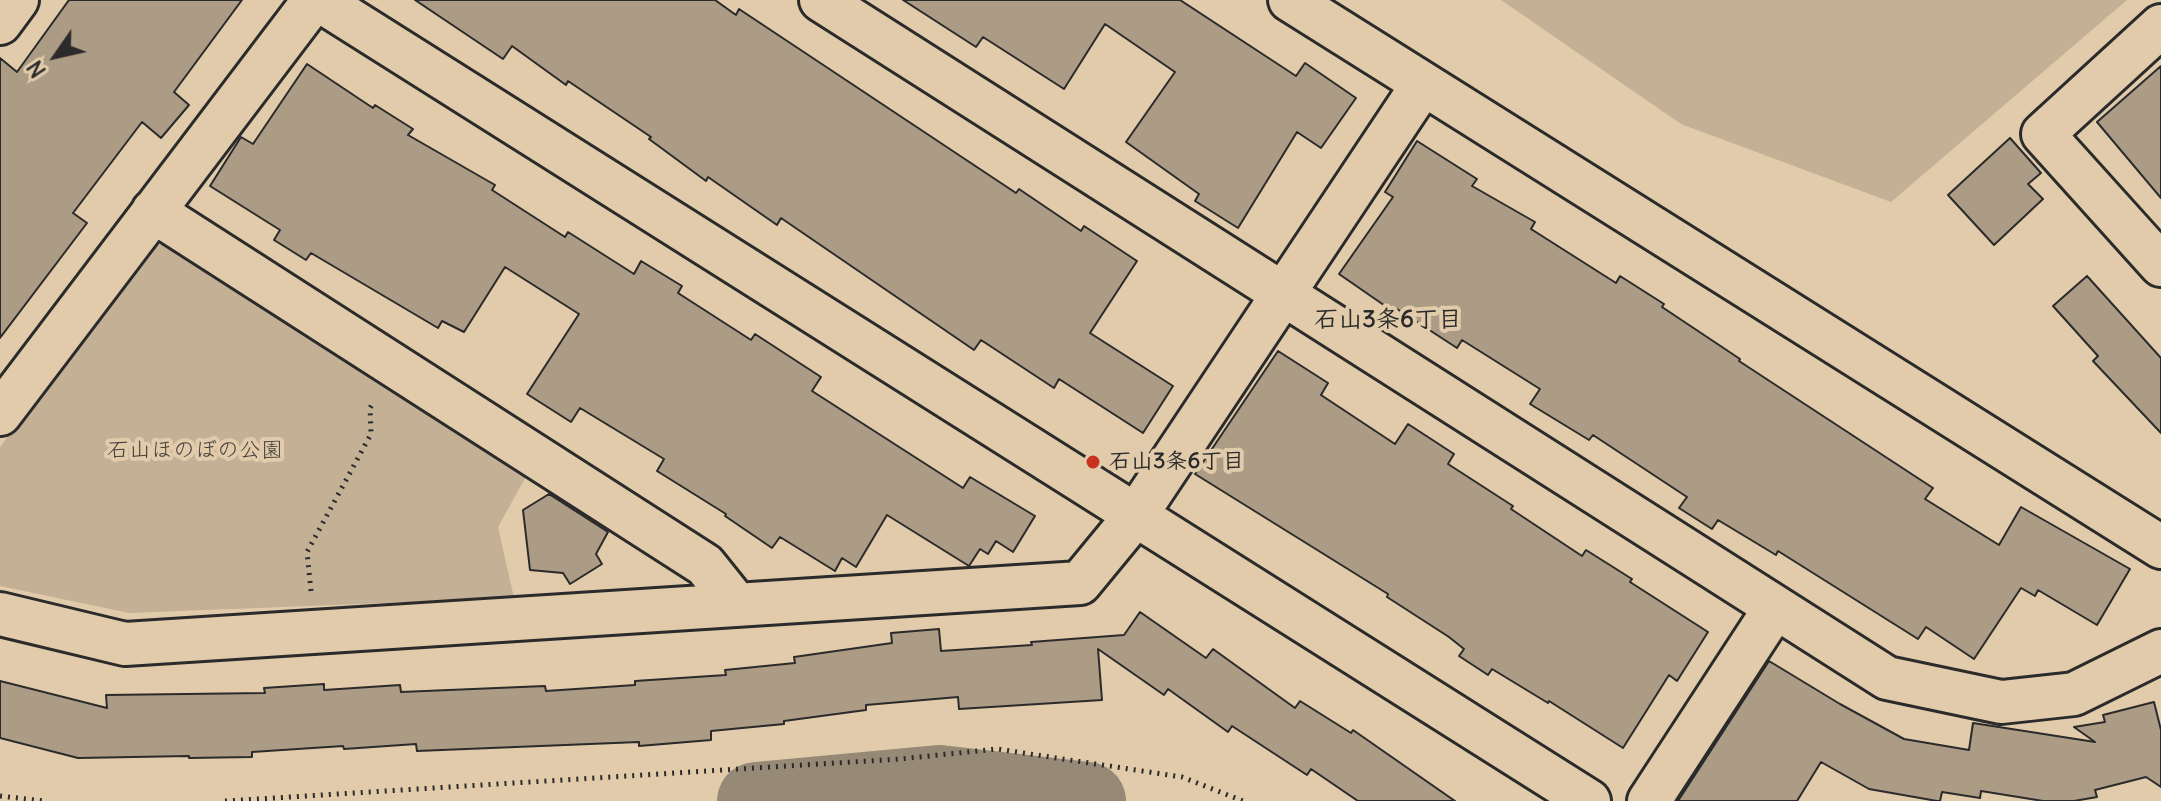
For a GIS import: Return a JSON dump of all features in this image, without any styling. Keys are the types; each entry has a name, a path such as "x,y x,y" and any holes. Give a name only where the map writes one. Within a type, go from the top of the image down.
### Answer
{"street":[{"path":"0,23 17,0"},
{"path":"0,414 317,0 1589,801"},
{"path":"821,0 1887,678 2001,702 2074,694 2161,651"},
{"path":"1290,0 2161,547"},
{"path":"2161,26 2043,134 2161,265"},
{"path":"0,614 125,644 1080,583 1136,515 1423,84"},
{"path":"153,211 705,565 737,605"},
{"path":"1649,801 1775,608"}],"path":[{"path":"311,585 307,552 371,434 370,408 395,366"},
{"path":"225,801 900,759 997,749 1182,777 1243,801"},
{"path":"0,796 44,801"}],"green space":[{"path":"1501,0 2127,0 1891,202 1681,124"},
{"name":"石山ほのぼの公園","path":"149,245 171,245 528,473 498,527 514,598 129,613 0,586 0,447"}],"building":[{"path":"69,0 242,0 174,92 189,105 161,138 142,122 73,213 87,223 0,338 0,58 17,72"},
{"path":"415,0 715,0 736,15 739,9 1016,193 1019,189 1081,231 1084,226 1137,261 1090,333 1173,386 1143,433 1059,379 1054,388 981,340 974,350 781,218 777,225 708,177 706,181 649,139 651,137 568,81 566,85 512,46 503,59"},
{"path":"903,0 1180,0 1296,76 1305,63 1356,98 1321,148 1297,132 1238,228 1195,201 1199,194 1126,142 1175,72 1105,24 1064,89 983,37 976,47"},
{"path":"307,64 373,108 375,105 413,129 408,135 495,185 492,190 565,237 568,232 634,274 641,261 682,286 678,293 751,340 755,334 821,377 812,391 963,488 970,477 1035,516 1013,552 996,541 988,554 980,549 969,566 887,515 856,567 842,558 835,571 780,537 772,548 726,514 657,471 664,459 580,408 571,422 527,394 579,314 505,267 464,332 442,321 438,328 311,253 306,260 274,240 280,230 210,186 241,137 253,144"},
{"path":"2161,66 2161,198 2097,122"},
{"path":"2010,138 2041,173 2028,184 2043,199 1994,245 1948,195"},
{"path":"1417,141 1477,179 1472,186 1535,222 1531,229 1616,283 1620,276 1664,304 1662,307 1739,361 1933,488 1925,499 1999,545 2021,507 2130,569 2097,625 2038,590 2035,596 2021,588 1974,659 1926,627 1918,639 1778,551 1776,555 1718,520 1712,529 1679,508 1687,497 1593,435 1589,440 1530,404 1540,389 1462,340 1457,348 1394,307 1391,310 1339,274 1393,197 1385,192"},
{"path":"2087,276 2161,358 2161,433 2093,361 2098,356 2053,306"},
{"path":"1278,351 1328,383 1321,395 1395,444 1408,424 1454,454 1448,464 1513,506 1511,509 1582,556 1586,550 1708,632 1677,681 1669,675 1623,748 1492,669 1488,675 1459,656 1464,649 1387,597 1388,594 1195,474"},
{"path":"549,494 608,532 596,554 602,564 570,584 563,573 530,570 523,510"},
{"path":"1140,612 1206,658 1213,649 1295,708 1300,701 1351,733 1353,730 1455,801 1358,801 1311,769 1307,775 1232,726 1228,732 1168,689 1164,695 1098,649 1102,700 959,709 958,697 866,705 866,710 784,721 784,724 711,731 711,740 639,746 639,742 417,751 416,744 252,752 252,757 78,758 0,738 0,681 107,708 106,695 265,693 264,688 324,684 324,690 400,685 401,692 545,686 546,691 726,675 725,670 795,663 794,657 892,643 891,633 939,629 941,651 1124,635"},
{"path":"1769,661 1904,739 1969,750 1973,723 2095,742 2074,727 2105,722 2103,715 2154,702 2161,730 2161,787 2146,777 2095,790 2097,797 2074,801 2043,801 1981,791 1980,798 1942,792 1940,801 1937,801 1869,789 1821,762 1797,801 1678,801"}],"waterway":[{"path":"756,801 939,784 1087,801"}],"place":[{"name":"石山3条6丁目","path":"1093,462"}],"district":[{"name":"石山3条6丁目","path":"1388,320"}]}
